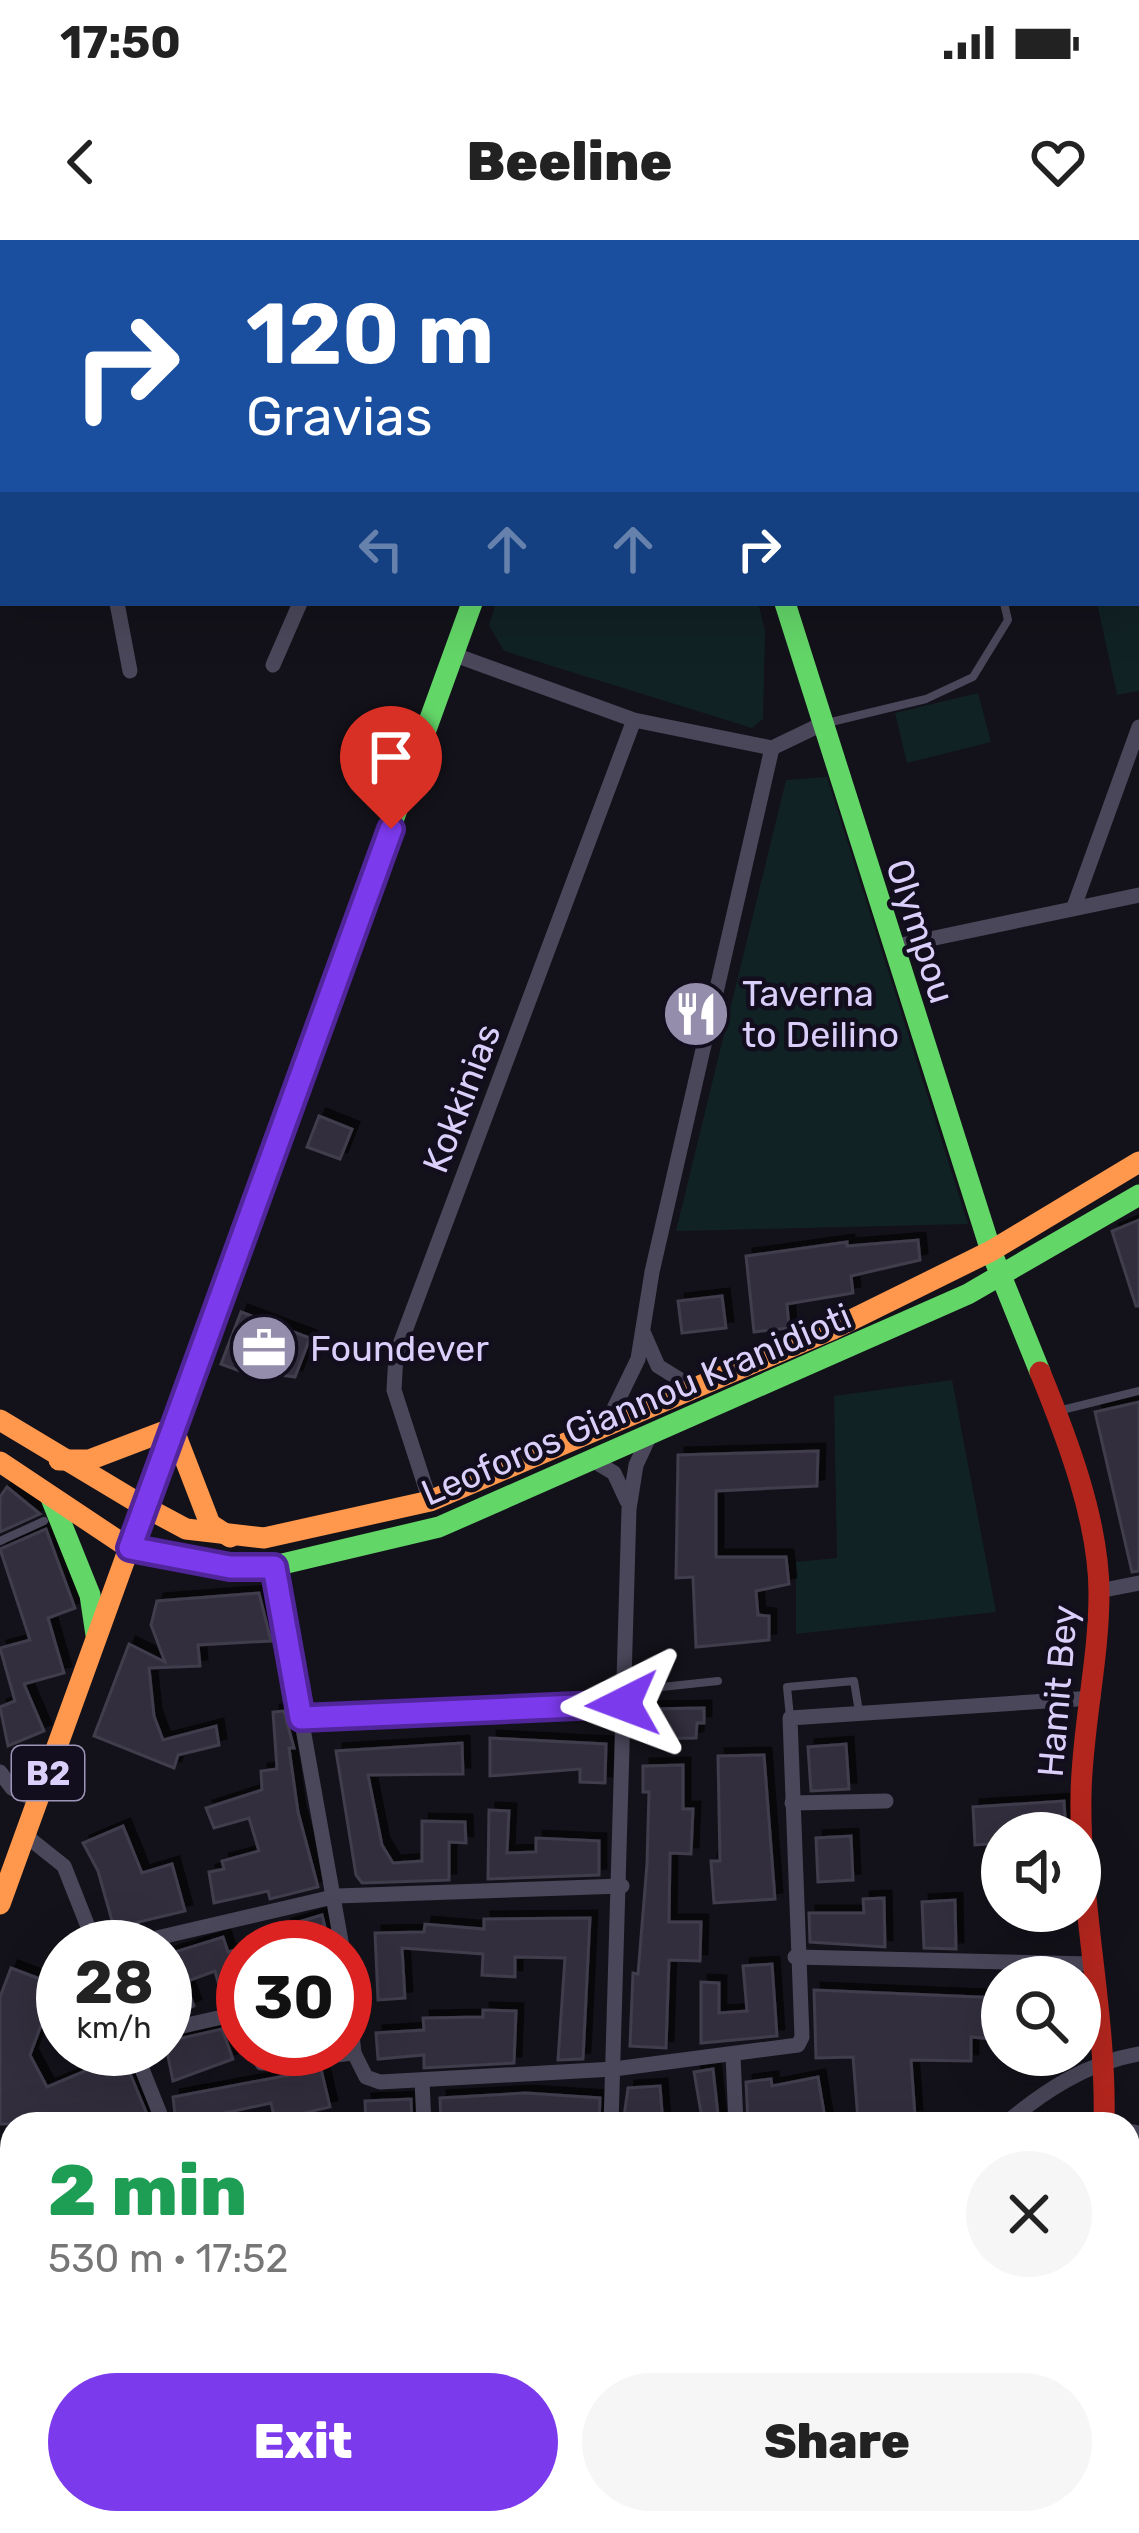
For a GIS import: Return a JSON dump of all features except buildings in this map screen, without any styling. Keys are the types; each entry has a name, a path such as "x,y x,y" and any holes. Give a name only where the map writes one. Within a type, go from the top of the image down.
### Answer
{"main road":[{"name":"B2","path":"0,1904 471,606"},
{"name":"Olympou","path":"786,606 820,725 1002,1277"},
{"name":"Leoforos Giannou Kranidioti","path":"0,1420 59,1460 186,1528 264,1538 333,1526 430,1501 694,1389 991,1251 1139,1162"},
{"name":"Leoforos Giannou Kranidioti","path":"130,1548 230,1567 274,1567 407,1538 650,1437 1002,1277 1139,1195"},
{"name":"Hamit Bey","path":"1002,1277 1056,1411 1089,1526 1099,1591 1094,1698 1081,1795 1090,1956"},
{"path":"59,1460 89,1460 172,1428 210,1524 230,1537"},
{"path":"0,1462 130,1548"},
{"path":"50,1496 90,1595 97,1642"},
{"name":"Hamit Bey","path":"1101,2029 1106,2059 1104,2112"}],"street":[{"path":"118,606 130,671"},
{"path":"273,665 299,606"},
{"path":"454,655 634,719 772,748 820,725"},
{"name":"Kokkinias","path":"430,1501 394,1390 397,1354 634,719"},
{"path":"1075,904 1139,727"},
{"path":"606,1426 632,1378 772,748"},
{"path":"892,947 1075,904 1139,895"},
{"path":"643,1331 658,1366 694,1389"},
{"path":"612,2112 622,1886 629,1509 636,1465 650,1437"},
{"path":"594,1461 608,1466 620,1480 629,1509"},
{"path":"274,1567 339,1920"},
{"path":"1099,1591 1139,1583"},
{"path":"301,1718 623,1698"},
{"path":"366,2076 422,2081 614,2069 801,2042 790,1718 1094,1698"},
{"path":"0,1772 6,1791 37,1801"},
{"path":"792,1804 886,1801"},
{"path":"25,1835 64,1866 85,1920"},
{"path":"192,1930 337,1896 622,1886"},
{"path":"795,1957 981,1961"},
{"path":"1021,2112 1106,2059 1139,2054"},
{"path":"733,2055 735,2112"},
{"path":"145,2076 159,2112"},
{"path":"422,2081 423,2112"}],"lane":[{"path":"820,725 926,699 973,677 1008,620 1005,606"},
{"path":"1056,1411 1139,1391"},
{"path":"0,1541 44,1521"},
{"path":"623,1698 718,1682"},
{"path":"790,1718 787,1688 854,1682 860,1714"}],"shaded area":[{"path":"495,606 759,606 765,630 763,719 752,728 504,651 489,625"},
{"path":"1098,606 1139,606 1139,691 1117,695"},
{"path":"978,693 991,742 907,763 895,713"},
{"path":"827,777 968,1224 676,1231 786,780"},
{"path":"952,1380 996,1612 796,1634 796,1562 837,1558 834,1396"}],"traffic: fast":[{"path":"129,1548 471,606"},
{"path":"786,606 991,1251 1040,1372"},
{"path":"129,1548 230,1567 274,1566 439,1527 968,1294 1139,1195"},
{"path":"51,1498 90,1595 96,1635"}],"traffic: slow":[{"path":"145,1507 186,1529 264,1538 430,1501 833,1329 991,1251 1139,1162"},
{"path":"0,1420 145,1507"},
{"path":"173,1428 210,1524 230,1537"},
{"path":"59,1460 89,1460 173,1428"},
{"path":"0,1462 129,1548 0,1904"}],"traffic: jam":[{"path":"1040,1372 1080,1480 1098,1566 1098,1618 1081,1795 1104,2112"}],"place":[{"name":"Taverna to Deilino","path":"696,1014"},
{"name":"Foundever","path":"264,1348"}],"route":[{"path":"391,829 130,1548 230,1567 274,1567 301,1718 623,1704"}]}
